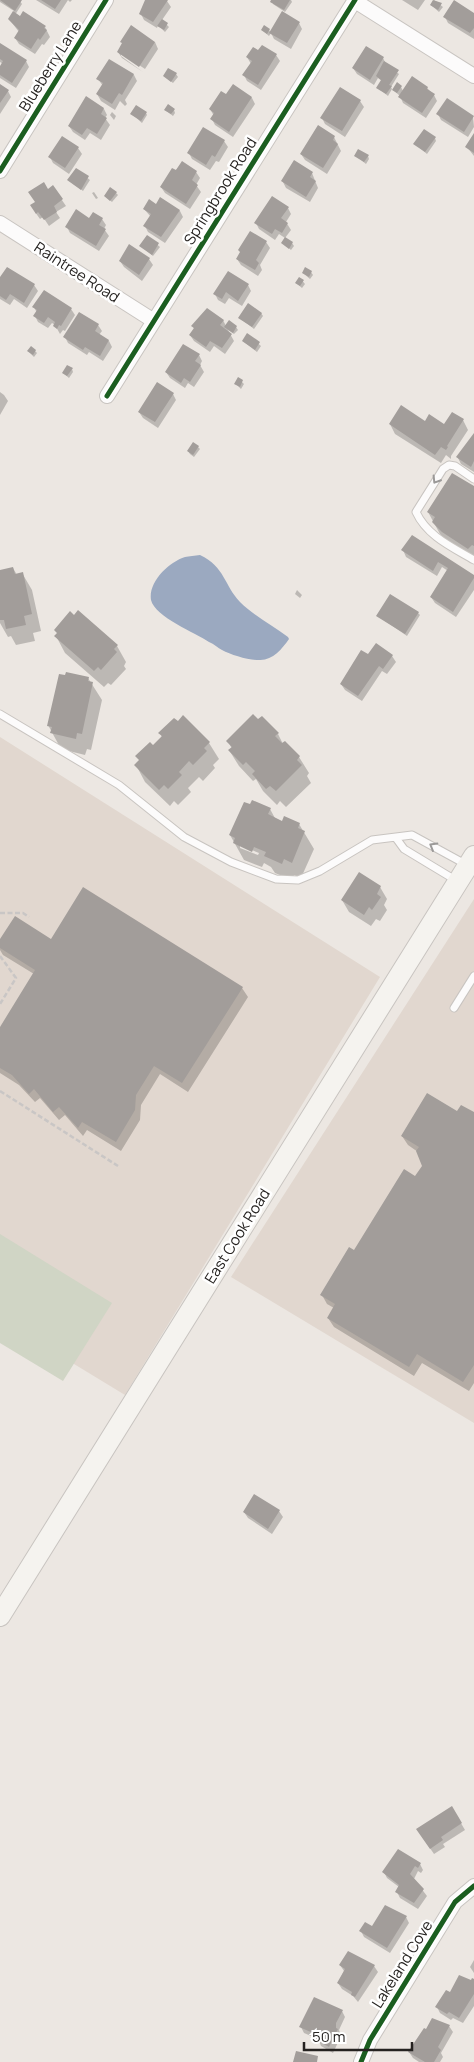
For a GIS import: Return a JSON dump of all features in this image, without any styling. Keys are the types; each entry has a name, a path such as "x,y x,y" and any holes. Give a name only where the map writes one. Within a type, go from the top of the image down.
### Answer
{"main road":[{"name":"East Cook Road","path":"0,1616 467,868"}],"street":[{"name":"Blueberry Lane","path":"0,171 106,0"},
{"path":"355,0 474,76"},
{"name":"Springbrook Road","path":"107,396 355,0"},
{"name":"Raintree Road","path":"0,223 154,321"},
{"name":"Lakeland Cove","path":"360,2062 370,2040 455,1902 474,1886"}],"lane":[{"path":"474,479 455,466 449,465 443,469 416,512 422,525 437,538 474,560"},
{"path":"0,714 119,785 184,837 231,862 276,879 298,880 320,871 372,840 412,835 467,868"},
{"path":"396,838 404,849 467,868"},
{"path":"454,1008 474,976"}],"path":[{"path":"0,913 23,913 29,917"},
{"path":"0,956 16,978 0,1004"},
{"path":"0,1091 118,1166"}],"shaded area":[{"path":"0,737 380,977 125,1395 0,1319"},
{"path":"474,899 474,1423 231,1277"}],"green space":[{"path":"0,1234 112,1303 63,1381 0,1343"}],"water":[{"path":"200,555 215,565 235,596 245,607 288,637 289,639 276,654 268,659 259,660 230,654 177,624 154,606 151,600 153,586 166,568 185,557"}],"building":[{"path":"0,0 22,0 15,11"},
{"path":"41,0 61,0 55,9"},
{"path":"145,0 168,0 153,22 139,14"},
{"path":"271,0 290,0 284,10 270,2"},
{"path":"433,0 442,3 438,10 430,5"},
{"path":"454,0 474,13 474,28 470,33 443,17"},
{"path":"13,11 20,16 23,11 46,26 44,28 47,30 40,40 38,38 31,49 14,38 19,30 8,19"},
{"path":"282,11 300,22 287,43 269,33"},
{"path":"162,19 168,23 164,30 157,26"},
{"path":"131,25 155,42 139,67 117,52 122,43 120,42"},
{"path":"264,25 270,29 267,34 261,30"},
{"path":"0,43 27,60 12,83 0,75 0,66 3,61 0,59"},
{"path":"262,45 277,54 258,85 242,75 252,61 246,57 253,47 258,50"},
{"path":"366,46 384,57 370,80 352,68"},
{"path":"109,59 134,74 122,95 119,93 112,104 96,94 103,83 96,79"},
{"path":"384,61 399,70 389,85 392,86 386,94 376,88 381,80 376,76"},
{"path":"168,68 177,73 171,82 163,76"},
{"path":"412,76 435,94 422,113 398,97"},
{"path":"397,82 402,86 397,93 392,90"},
{"path":"0,84 9,90 0,103"},
{"path":"233,84 252,97 229,132 210,119 214,113 209,109 221,91 226,94"},
{"path":"340,87 361,100 342,131 320,118"},
{"path":"86,96 104,108 101,114 107,118 97,134 87,128 82,135 68,126"},
{"path":"447,98 474,116 464,132 436,114"},
{"path":"168,104 175,109 171,114 164,110"},
{"path":"136,105 147,112 141,121 130,114"},
{"path":"318,125 335,136 333,140 338,144 323,168 300,154"},
{"path":"203,127 225,140 215,157 212,155 206,165 187,153"},
{"path":"424,129 436,137 425,152 413,144"},
{"path":"474,133 474,153 465,147"},
{"path":"62,136 79,147 65,168 48,157"},
{"path":"358,149 369,155 364,162 354,156"},
{"path":"294,160 313,172 310,177 316,181 306,197 281,181"},
{"path":"182,161 197,171 192,180 198,185 186,204 160,187 172,168 176,170"},
{"path":"76,168 89,176 81,190 67,180"},
{"path":"44,182 48,189 53,185 63,199 54,206 57,212 44,220 38,212 36,214 30,205 35,202 28,192"},
{"path":"110,187 117,192 110,201 104,196"},
{"path":"272,196 289,207 281,218 288,223 282,233 275,229 272,234 254,223"},
{"path":"160,197 180,210 161,237 143,226 151,214 143,209 149,199 156,204"},
{"path":"76,209 89,218 93,212 103,218 99,225 106,229 96,246 65,227"},
{"path":"250,231 267,241 256,260 259,263 255,270 236,259 240,252 238,250"},
{"path":"147,235 159,243 152,255 139,246"},
{"path":"285,237 293,242 289,249 281,243"},
{"path":"129,244 150,258 139,275 119,261"},
{"path":"7,267 35,284 24,303 10,294 6,300 0,296 0,277"},
{"path":"305,267 312,271 309,277 302,273"},
{"path":"228,271 249,284 238,301 226,292 222,299 213,294"},
{"path":"299,277 304,280 300,286 295,283"},
{"path":"44,290 72,308 61,326 59,325 57,329 53,326 55,322 48,317 44,323 33,316 37,310 32,307"},
{"path":"248,303 262,313 252,327 238,318"},
{"path":"207,308 224,320 220,325 232,334 222,348 210,341 206,347 189,335 194,328 191,326"},
{"path":"79,312 99,324 95,331 109,340 100,356 85,347 83,350 63,337"},
{"path":"229,320 237,326 233,333 224,327"},
{"path":"247,333 260,342 255,350 242,341"},
{"path":"183,344 200,354 195,361 201,365 190,382 184,378 181,383 165,372"},
{"path":"31,346 36,350 33,355 27,351"},
{"path":"67,365 73,368 67,376 62,373"},
{"path":"238,377 243,380 240,387 234,384"},
{"path":"157,382 174,393 155,422 138,412"},
{"path":"401,405 425,421 429,414 444,424 452,412 464,419 446,450 441,447 435,455 389,424"},
{"path":"474,433 474,461 471,467 456,457"},
{"path":"193,442 199,446 193,455 187,451"},
{"path":"452,473 474,486 474,546 472,545 468,549 442,532 432,522 435,517 427,512"},
{"path":"412,535 474,575 453,612 430,597 448,568 438,562 433,571 401,550"},
{"path":"13,567 15,574 23,572 32,614 24,616 26,625 6,629 4,620 0,620 0,570"},
{"path":"390,594 419,612 405,634 376,616"},
{"path":"78,610 118,645 114,649 117,652 101,670 98,667 94,671 54,636 57,633 54,630 70,611 74,615"},
{"path":"376,643 393,655 383,669 379,666 358,696 340,684 361,650 368,654"},
{"path":"66,672 89,677 88,681 93,682 82,734 77,733 76,739 50,733 52,727 47,726 59,674 65,675"},
{"path":"253,714 258,719 262,716 279,733 275,736 282,743 285,741 300,756 297,760 302,765 276,791 270,786 266,789 252,774 255,771 246,762 243,765 228,750 232,747 226,741"},
{"path":"183,715 210,742 204,748 207,751 193,765 189,761 179,772 182,775 168,789 164,785 159,790 134,765 139,760 135,756 150,742 153,745 162,736 158,733 174,718 178,721"},
{"path":"252,800 271,808 268,814 282,821 284,816 300,823 298,828 305,831 292,863 284,859 282,864 264,856 266,852 254,847 252,852 233,843 235,838 229,835 244,802 250,804"},
{"path":"359,872 381,886 377,894 381,897 372,910 369,907 364,915 341,900"},
{"path":"83,887 243,987 182,1083 154,1066 136,1095 135,1110 116,1142 82,1122 78,1128 59,1107 53,1112 34,1089 29,1094 12,1075 0,1068 0,1027 35,970 0,948 0,939 15,916 51,939"},
{"path":"427,1093 457,1111 461,1105 474,1112 474,1365 463,1382 417,1354 409,1367 327,1318 335,1304 320,1295 349,1247 354,1250 404,1169 415,1176 422,1166 416,1151 419,1147 401,1136"},
{"path":"254,1494 280,1510 268,1529 243,1512"},
{"path":"452,1806 462,1823 441,1837 443,1840 430,1849 416,1829"},
{"path":"398,1849 421,1863 418,1868 415,1866 410,1874 424,1889 414,1903 395,1892 399,1885 382,1872"},
{"path":"385,1905 407,1916 387,1948 359,1931 365,1922 372,1926"},
{"path":"348,1951 375,1965 355,1997 351,1995 352,1992 337,1983 345,1969 339,1965"},
{"path":"459,1975 471,1980 472,1978 474,1979 474,1994 459,2018 435,2007 446,1990 450,1992"},
{"path":"314,1997 343,2010 336,2023 336,2028 338,2029 329,2047 316,2040 318,2035 299,2027"},
{"path":"432,2018 450,2025 438,2047 441,2050 434,2062 425,2062 408,2052"},
{"path":"296,2051 318,2056 317,2062 293,2062"}],"cycle path":[{"path":"0,171 106,0"},
{"path":"107,396 355,0"},
{"path":"361,2062 370,2040 455,1902 474,1886"}]}
